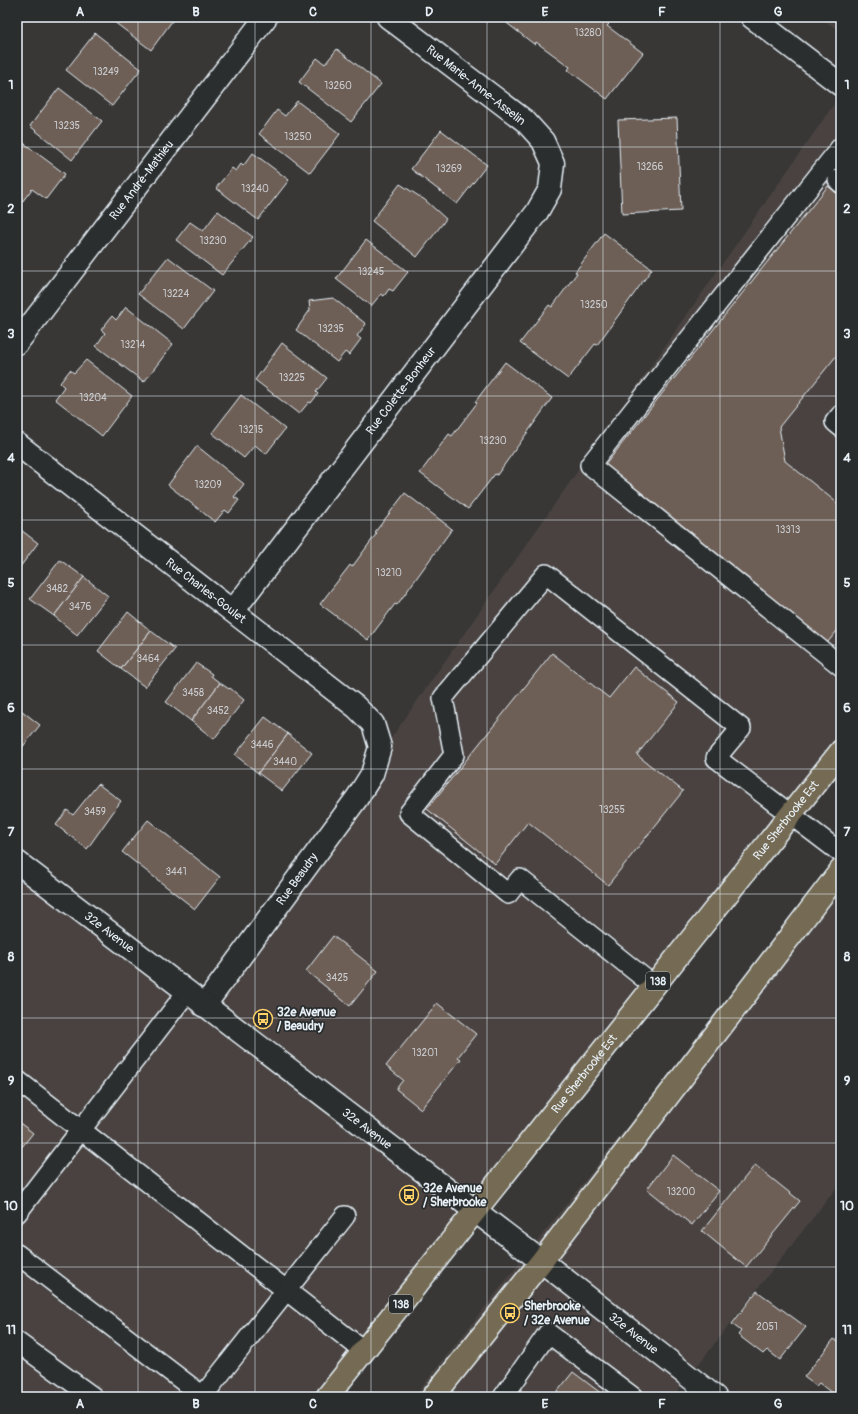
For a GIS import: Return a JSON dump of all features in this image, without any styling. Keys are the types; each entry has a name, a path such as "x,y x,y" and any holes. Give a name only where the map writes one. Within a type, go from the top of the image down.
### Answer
{"main road":[{"name":"Rue Sherbrooke Est","path":"327,1397 841,751"},
{"path":"433,1397 541,1262 841,870"}],"street":[{"name":"Rue André-Mathieu","path":"17,343 266,17"},
{"name":"Rue Marie-Anne-Asselin","path":"388,17 525,121 543,141 553,163"},
{"path":"752,17 841,85"},
{"name":"Rue Colette-Bonheur","path":"233,611 537,212 550,189 553,163"},
{"name":"Rue Charles-Goulet","path":"17,444 356,707 373,724 380,747"},
{"name":"Rue Beaudry","path":"204,1006 357,798 372,774 380,747"},
{"name":"32e Avenue","path":"17,862 541,1262 715,1397"}],"lane":[{"path":"841,147 590,465 841,666"},
{"path":"841,415 835,422 841,427"},
{"path":"654,986 520,879 508,894 409,813 454,755 443,698 546,574 741,728 716,758 841,853"},
{"path":"17,1213 187,992"},
{"path":"17,1080 364,1352"},
{"path":"17,1254 203,1397 345,1216"},
{"path":"503,1397 548,1333 633,1397"},
{"path":"17,1342 94,1397"}],"shaded area":[{"path":"820,17 841,17 841,33"},
{"path":"841,94 841,750 326,1397 17,1397 17,862 204,1006"},
{"path":"841,856 841,1182 673,1397 414,1397"}],"building":[{"path":"175,17 151,50 109,18"},
{"path":"499,17 601,17 609,24 607,26 643,53 607,99 568,70 570,67 536,42 535,45"},
{"path":"95,33 141,69 112,106 66,70"},
{"path":"337,49 381,84 351,122 299,82 317,58 325,64"},
{"path":"59,88 102,121 72,160 30,126"},
{"path":"297,101 340,134 310,173 259,134 277,110 285,116"},
{"path":"677,118 681,211 622,214 618,120"},
{"path":"441,130 487,165 457,204 411,169"},
{"path":"17,138 65,174 46,199 32,189 22,202 17,198"},
{"path":"253,153 289,180 258,220 216,188 232,168 236,171 241,164 243,166"},
{"path":"400,184 425,200 446,219 417,257 372,221"},
{"path":"828,186 841,197 841,350 779,427 785,461 841,506 841,626 827,643 605,465"},
{"path":"218,211 253,237 222,275 176,240 190,222 203,231"},
{"path":"604,233 652,269 597,345 595,344 568,379 520,343 549,305 552,307 577,273 575,272"},
{"path":"366,240 408,272 393,291 389,289 384,296 381,294 371,306 336,279"},
{"path":"168,257 213,291 184,329 138,294"},
{"path":"333,298 366,324 357,336 361,339 349,355 345,352 337,362 296,330 310,310 309,301"},
{"path":"126,307 173,344 144,382 96,346 105,333 101,330 112,316 116,320"},
{"path":"282,343 327,378 316,392 318,394 311,403 309,402 299,414 255,380"},
{"path":"86,360 132,396 102,436 55,399 64,387 60,383 70,370 74,373"},
{"path":"505,362 552,398 497,475 495,474 468,509 420,473 449,434 452,436"},
{"path":"241,395 285,429 266,454 255,445 244,458 212,433"},
{"path":"197,446 244,484 234,497 239,500 229,513 225,510 215,522 168,485"},
{"path":"405,493 452,529 397,605 395,604 368,640 320,604 350,565 352,567 377,533 375,532"},
{"path":"17,527 38,543 17,571"},
{"path":"60,560 84,577 54,616 30,599"},
{"path":"84,577 108,596 77,635 54,616"},
{"path":"128,612 151,631 121,669 98,651"},
{"path":"151,631 175,649 145,687 121,669"},
{"path":"552,653 609,698 634,667 679,702 637,755 683,791 608,885 528,822 495,864 427,809"},
{"path":"196,663 212,674 211,676 220,683 191,721 166,702"},
{"path":"220,683 229,689 230,688 244,700 214,739 191,721"},
{"path":"17,707 40,725 17,754"},
{"path":"265,717 288,734 258,773 235,755"},
{"path":"288,734 312,753 282,791 258,773"},
{"path":"98,784 121,801 87,849 56,825 67,810 73,815"},
{"path":"148,820 220,877 195,909 122,852"},
{"path":"333,936 378,971 350,1006 306,971"},
{"path":"437,1003 476,1034 458,1057 461,1059 421,1109 396,1089 403,1080 386,1066"},
{"path":"17,1121 33,1133 17,1153"},
{"path":"673,1155 719,1191 692,1225 647,1189"},
{"path":"17,1161 21,1164 17,1169"},
{"path":"755,1165 800,1201 746,1267 702,1231"},
{"path":"757,1291 806,1327 780,1360 767,1350 763,1354 738,1335 741,1331 732,1324"},
{"path":"834,1339 841,1344 841,1397 837,1397 819,1383 816,1386 804,1377"},
{"path":"573,1372 606,1397 553,1397"}],"place":[{"name":"32e Avenue / Beaudry","path":"263,1019"},
{"name":"32e Avenue / Sherbrooke","path":"409,1195"},
{"name":"Sherbrooke / 32e Avenue","path":"510,1313"}]}
